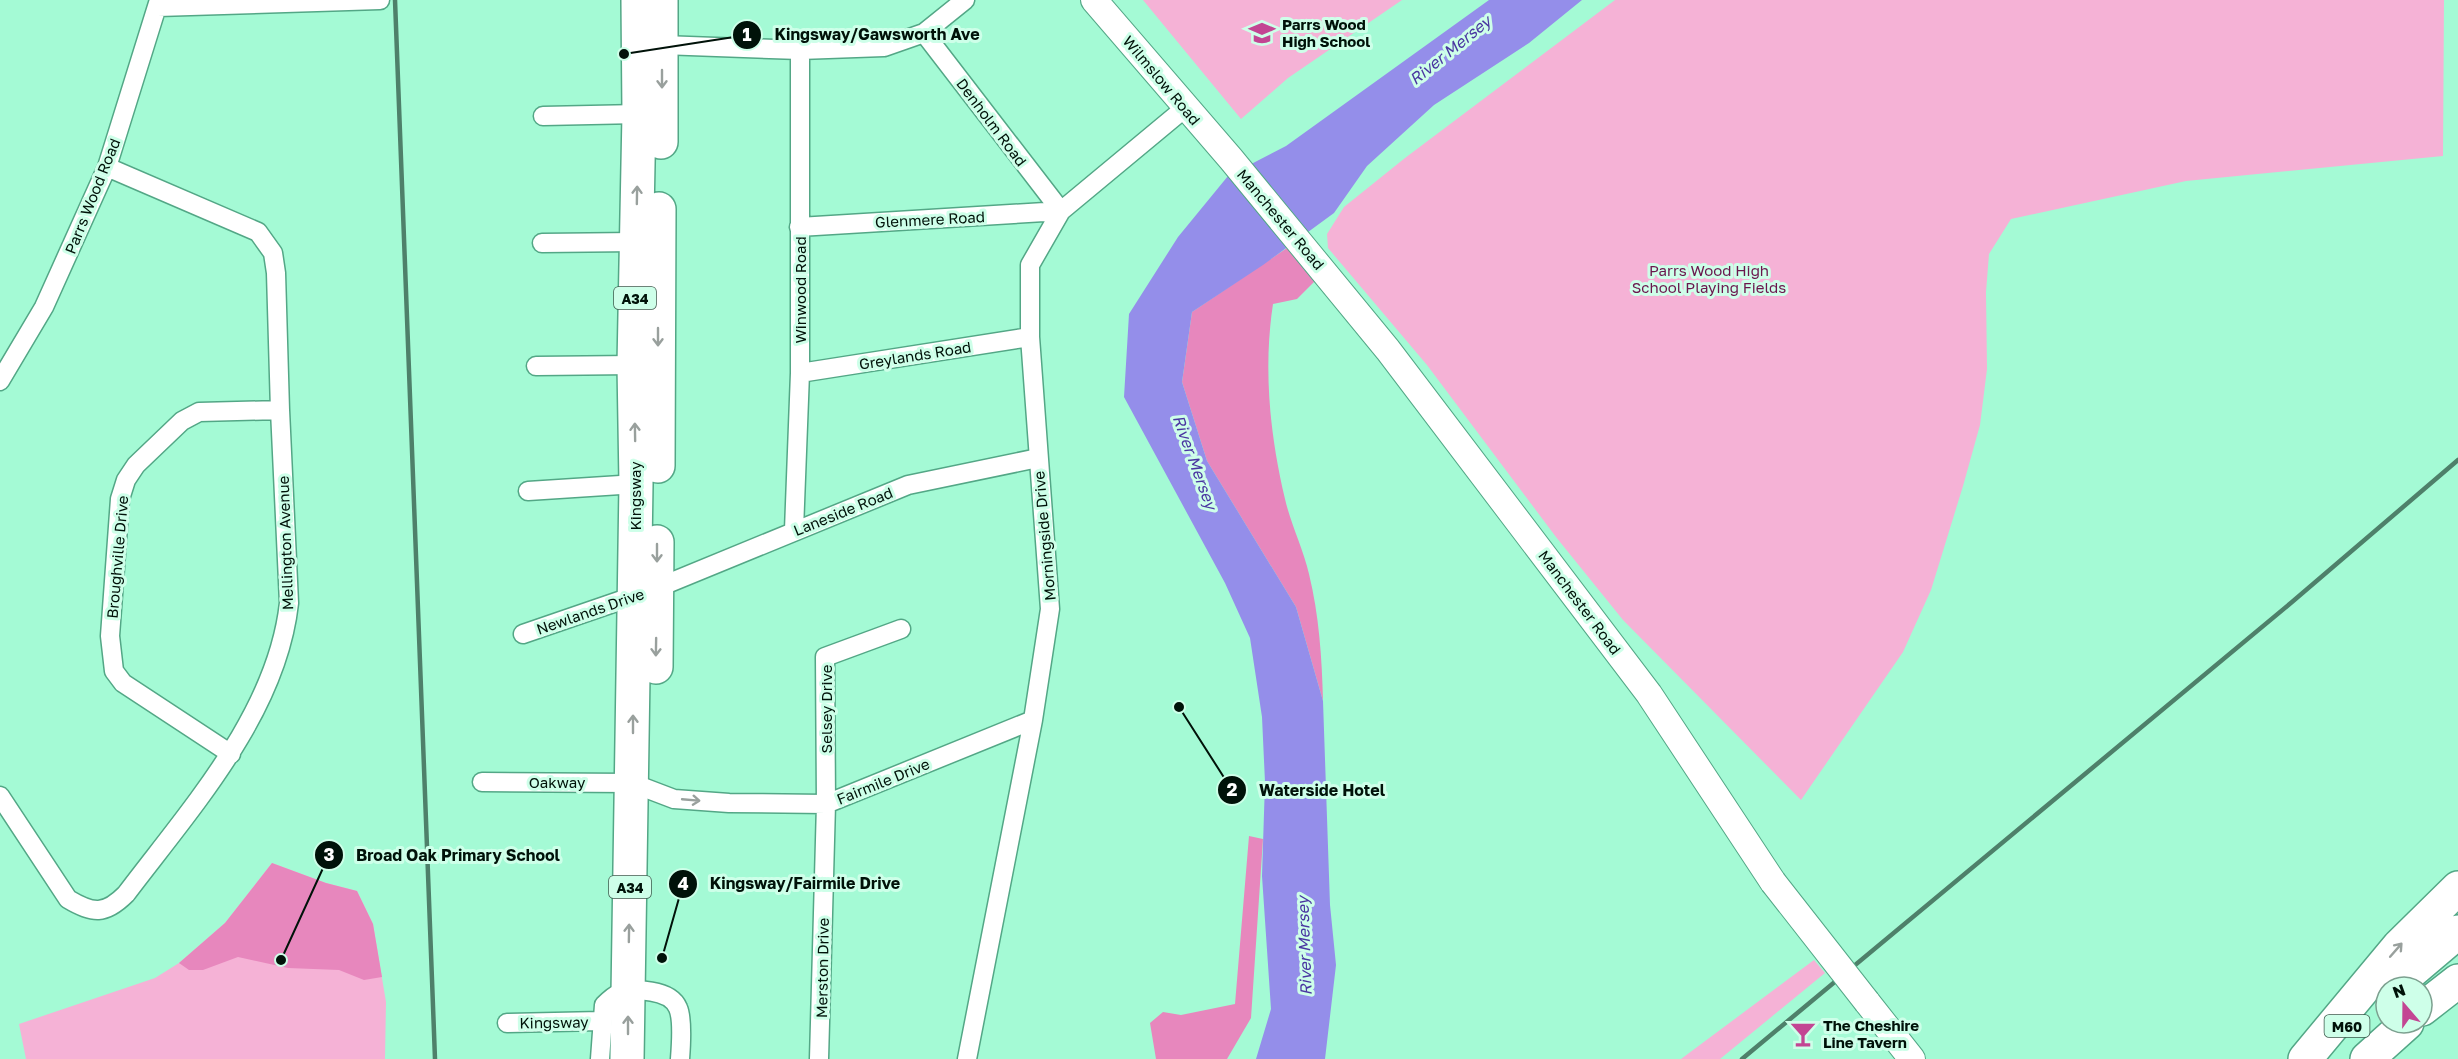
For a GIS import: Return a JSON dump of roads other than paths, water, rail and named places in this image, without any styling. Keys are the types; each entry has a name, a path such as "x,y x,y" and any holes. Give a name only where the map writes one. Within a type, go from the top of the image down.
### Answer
{"highway":[{"name":"Kingsway","path":"638,0 639,114 634,365 636,484 645,592"},
{"name":"Kingsway","path":"627,1059 639,992 644,787 645,592 662,45 661,0"},
{"name":"M60","path":"2306,1059 2399,946 2458,888"},
{"path":"2407,975 2458,932"},
{"name":"M60","path":"2434,1000 2458,981"},
{"name":"M60","path":"2434,1002 2458,986"},
{"name":"Kingsway","path":"639,992 650,1059"},
{"name":"M60","path":"2306,1059 2374,1003"},
{"name":"M60","path":"2367,1059 2393,1035"}],"main road":[{"name":"Wilmslow Road","path":"1094,0 1231,159"},
{"name":"Manchester Road","path":"1231,159 1388,350 1642,685 1773,882 1912,1059"}],"street":[{"path":"158,3 380,0"},
{"path":"662,45 800,50 884,47 924,33 965,0"},
{"name":"Parrs Wood Road","path":"0,381 44,307 107,167 158,3"},
{"name":"Denholm Road","path":"924,33 1060,211"},
{"name":"Winwood Road","path":"794,530 800,373 800,50"},
{"name":"Morningside Drive","path":"967,1059 1033,720 1050,609 1030,337 1030,265 1060,211 1185,108"},
{"path":"543,116 639,114"},
{"name":"Mellington Avenue","path":"0,796 68,899 82,907 96,911 113,907 126,894 231,754 277,661 286,630 289,603 276,273 273,253 258,232 107,167"},
{"name":"Glenmere Road","path":"799,227 1060,211"},
{"path":"542,243 636,242"},
{"name":"Greylands Road","path":"800,373 1030,337"},
{"path":"536,366 634,365"},
{"name":"Broughville Drive","path":"231,754 123,683 114,671 110,636 120,499 126,480 136,465 182,421 199,412 280,410"},
{"name":"Laneside Road","path":"645,592 908,485 1038,458"},
{"path":"528,491 636,484"},
{"name":"Newlands Drive","path":"523,634 645,592"},
{"name":"Selsey Drive","path":"826,804 825,657 901,628"},
{"name":"Fairmile Drive","path":"644,787 674,799 729,803 826,804 1033,720"},
{"name":"Oakway","path":"482,782 644,787"},
{"name":"Merston Drive","path":"819,1059 826,804"},
{"path":"639,992 670,998 679,1008 680,1059"},
{"name":"Kingsway","path":"600,1059 601,1021 604,1005 615,995 639,992"},
{"name":"Kingsway","path":"507,1023 601,1021"}],"water":[{"name":"River Mersey","path":"1489,0 1582,0 1529,43 1434,105 1367,166 1334,213 1263,265 1192,312 1182,382 1207,461 1296,607 1323,701 1330,905 1336,965 1325,1059 1256,1059 1271,1009 1262,876 1265,782 1262,717 1250,638 1225,583 1124,397 1129,314 1178,237 1228,176 1286,146"}],"railway":[{"path":"395,0 435,1059"},
{"path":"1742,1059 2292,602 2458,460"}],"place":[{"name":"Parrs Wood High School","path":"1262,33"},
{"name":"Kingsway/Gawsworth Ave","path":"624,54"},
{"name":"Waterside Hotel","path":"1179,707"},
{"name":"Kingsway/Fairmile Drive","path":"662,958"},
{"name":"Broad Oak Primary School","path":"281,960"},
{"name":"The Cheshire Line Tavern","path":"1803,1034"}],"park label":[{"name":"Parrs Wood High School Playing Fields","path":"1709,278"}]}
